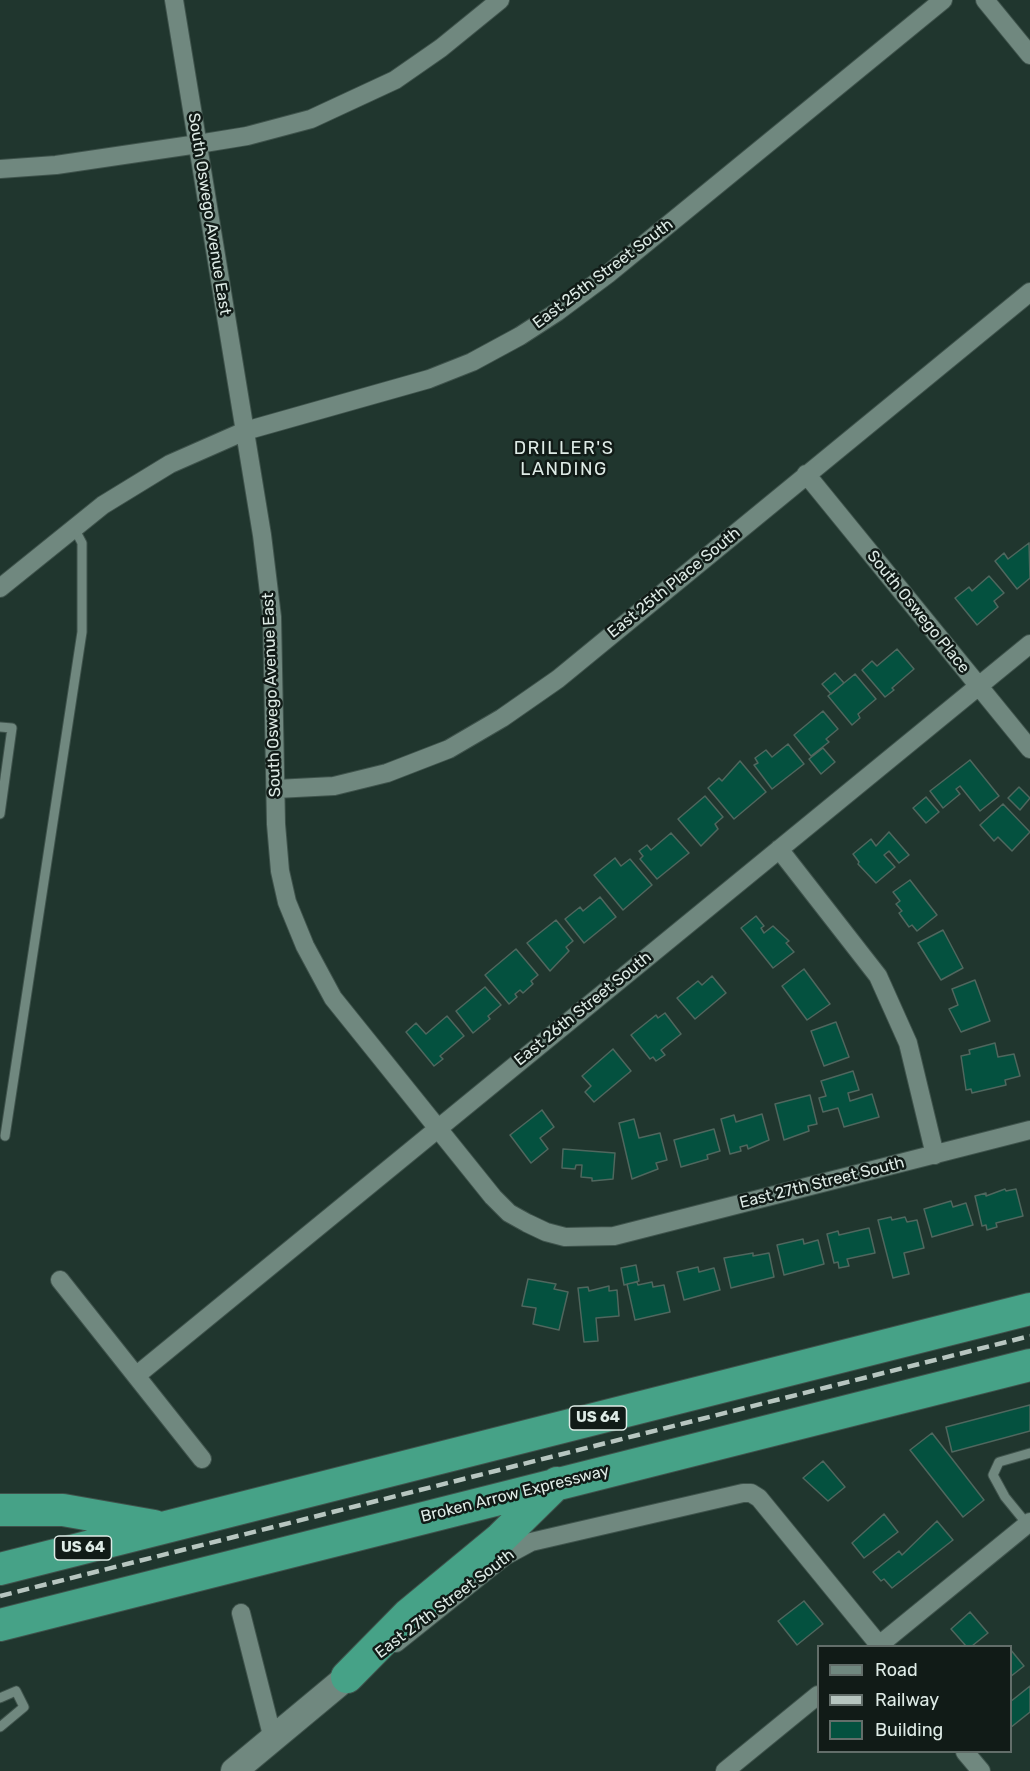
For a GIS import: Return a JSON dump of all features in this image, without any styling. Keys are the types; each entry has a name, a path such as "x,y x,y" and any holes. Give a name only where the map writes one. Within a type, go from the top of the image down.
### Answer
{"highway":[{"name":"US 64","path":"0,1569 1030,1309"},
{"name":"Broken Arrow Expressway","path":"0,1624 1030,1365"},
{"path":"347,1677 409,1614 501,1538 558,1483"},
{"path":"0,1510 63,1510 165,1528"}],"street":[{"name":"South Oswego Avenue East","path":"174,0 245,431 272,617 276,824 280,871 287,902 304,946 333,999 436,1128 509,1213 546,1232 565,1237 614,1236"},
{"path":"0,169 56,165 198,144 247,136 310,119 395,80 441,48 500,0"},
{"name":"East 25th Street South","path":"0,588 103,505 170,464 245,431 429,379 472,362 519,336 557,312 608,274 943,0"},
{"path":"985,0 1030,55"},
{"name":"East 25th Place South","path":"276,789 334,786 387,773 449,749 502,718 558,679 1030,292"},
{"name":"South Oswego Place","path":"806,474 1030,749"},
{"name":"East 26th Street South","path":"137,1375 1030,644"},
{"path":"779,849 878,976 908,1043 935,1155"},
{"name":"East 27th Street South","path":"614,1236 1030,1130"},
{"path":"60,1280 202,1459"},
{"name":"East 27th Street South","path":"246,1767 273,1739 347,1677 418,1628 505,1556 531,1542 724,1496 751,1493 759,1498 878,1645"},
{"path":"880,1645 1029,1523"},
{"path":"241,1613 273,1739"},
{"path":"725,1771 817,1697"},
{"path":"966,1753 981,1771"}],"lane":[{"path":"5,1136 82,632 82,543 74,528"},
{"path":"0,727 12,728 0,814"},
{"path":"1029,1523 1000,1491 993,1475 999,1462 1030,1453"},
{"path":"0,1698 16,1691 24,1707 0,1726"}],"building":[{"path":"1029,543 1030,578 1017,589 995,561 1004,553 1008,559"},
{"path":"989,576 1004,593 994,601 998,607 977,625 955,598 969,587 972,591"},
{"path":"897,649 914,669 885,697 862,670 872,661 877,666"},
{"path":"835,673 844,683 831,694 822,684"},
{"path":"855,674 876,699 858,714 860,718 852,725 828,696"},
{"path":"823,711 838,729 826,739 829,742 811,756 794,735"},
{"path":"788,744 804,764 772,789 754,765 758,763 755,758 766,750 772,757"},
{"path":"823,748 835,762 821,774 809,759"},
{"path":"970,760 999,796 980,811 960,786 956,789 960,794 943,808 930,791"},
{"path":"740,761 766,792 734,819 708,788 719,778 722,781"},
{"path":"1019,787 1030,798 1020,810 1008,798"},
{"path":"705,796 723,817 715,824 718,829 701,846 678,819"},
{"path":"926,797 939,812 926,823 913,808"},
{"path":"1003,804 1030,832 1012,851 998,837 994,841 980,825"},
{"path":"889,832 909,855 899,863 889,851 884,855 895,867 876,883 858,864 853,854 871,839 876,846"},
{"path":"671,833 689,853 657,879 640,859 643,856 639,851 647,845 651,850"},
{"path":"615,858 621,866 630,859 652,885 623,910 594,875"},
{"path":"910,880 937,915 917,931 912,925 909,927 899,913 902,911 896,904 900,901 893,892"},
{"path":"600,897 616,917 584,943 565,919 580,907 583,911"},
{"path":"756,916 764,926 761,928 764,933 773,926 789,941 786,943 794,952 773,968 741,928"},
{"path":"556,920 573,941 566,947 569,951 550,971 527,943"},
{"path":"943,930 963,968 941,980 918,943"},
{"path":"516,949 538,975 531,981 533,984 523,993 520,990 515,994 517,997 509,1004 485,975"},
{"path":"804,969 830,1004 807,1020 782,986"},
{"path":"712,976 726,993 695,1019 677,998 698,981 702,985"},
{"path":"975,980 990,1021 961,1032 949,1009 958,1005 952,989"},
{"path":"485,987 501,1005 488,1016 490,1019 473,1033 456,1011"},
{"path":"665,1013 681,1034 661,1050 665,1055 656,1061 653,1057 650,1059 631,1035 656,1015 658,1018"},
{"path":"447,1016 464,1036 440,1056 443,1059 434,1066 406,1032 416,1023 426,1034"},
{"path":"836,1022 849,1057 824,1066 811,1031"},
{"path":"995,1043 998,1057 1014,1054 1020,1076 1005,1080 1006,1085 972,1093 971,1089 966,1090 961,1056 970,1054 969,1050"},
{"path":"613,1049 631,1071 594,1102 585,1092 591,1086 582,1076"},
{"path":"853,1071 859,1090 848,1093 850,1101 872,1094 879,1117 844,1127 838,1108 823,1112 819,1098 826,1096 821,1081"},
{"path":"810,1095 817,1124 808,1126 809,1131 784,1140 775,1104"},
{"path":"542,1110 554,1127 540,1138 548,1149 531,1163 510,1135"},
{"path":"762,1114 769,1140 748,1149 747,1145 740,1147 741,1151 730,1154 721,1119 734,1115 736,1122"},
{"path":"634,1119 639,1138 660,1133 667,1160 656,1163 658,1169 632,1179 619,1123"},
{"path":"714,1129 720,1151 707,1155 708,1159 681,1167 674,1140"},
{"path":"563,1149 615,1153 613,1179 592,1181 592,1178 581,1177 582,1165 576,1165 575,1169 562,1168"},
{"path":"1005,1189 1006,1191 1016,1189 1023,1216 996,1223 997,1227 987,1230 986,1225 982,1226 975,1196 986,1193 986,1196"},
{"path":"951,1201 953,1207 966,1203 973,1225 932,1237 924,1209"},
{"path":"891,1217 892,1220 905,1217 907,1222 917,1220 924,1248 904,1253 909,1274 893,1278 878,1220"},
{"path":"869,1228 875,1253 847,1259 849,1266 839,1268 838,1262 834,1263 827,1234 838,1231 839,1235"},
{"path":"803,1239 804,1244 818,1240 824,1264 784,1275 777,1245"},
{"path":"753,1253 753,1256 769,1253 774,1277 731,1288 724,1258"},
{"path":"636,1265 639,1281 624,1285 621,1268"},
{"path":"698,1267 699,1272 714,1268 720,1290 684,1300 677,1272"},
{"path":"528,1279 556,1284 554,1289 568,1292 559,1330 533,1324 536,1308 522,1306"},
{"path":"637,1282 638,1285 652,1282 653,1287 664,1285 670,1312 635,1320 627,1284"},
{"path":"609,1286 609,1291 617,1290 619,1316 596,1318 598,1341 584,1342 578,1288 588,1287 589,1291"},
{"path":"1030,1405 1030,1431 952,1452 946,1427"},
{"path":"932,1433 984,1500 963,1517 910,1450"},
{"path":"823,1461 845,1487 828,1501 803,1478"},
{"path":"884,1514 898,1532 864,1558 852,1543"},
{"path":"937,1521 953,1540 892,1588 884,1579 881,1581 873,1572 899,1551 902,1555"},
{"path":"804,1601 823,1624 797,1645 778,1621"},
{"path":"970,1612 988,1633 973,1645 965,1645 951,1629"},
{"path":"1012,1651 1024,1666 1012,1675"},
{"path":"1030,1686 1030,1712 1012,1726 1012,1700"}],"railway":[{"path":"0,1596 1030,1336"}],"district":[{"name":"DRILLER'S LANDING","path":"564,459"}]}
